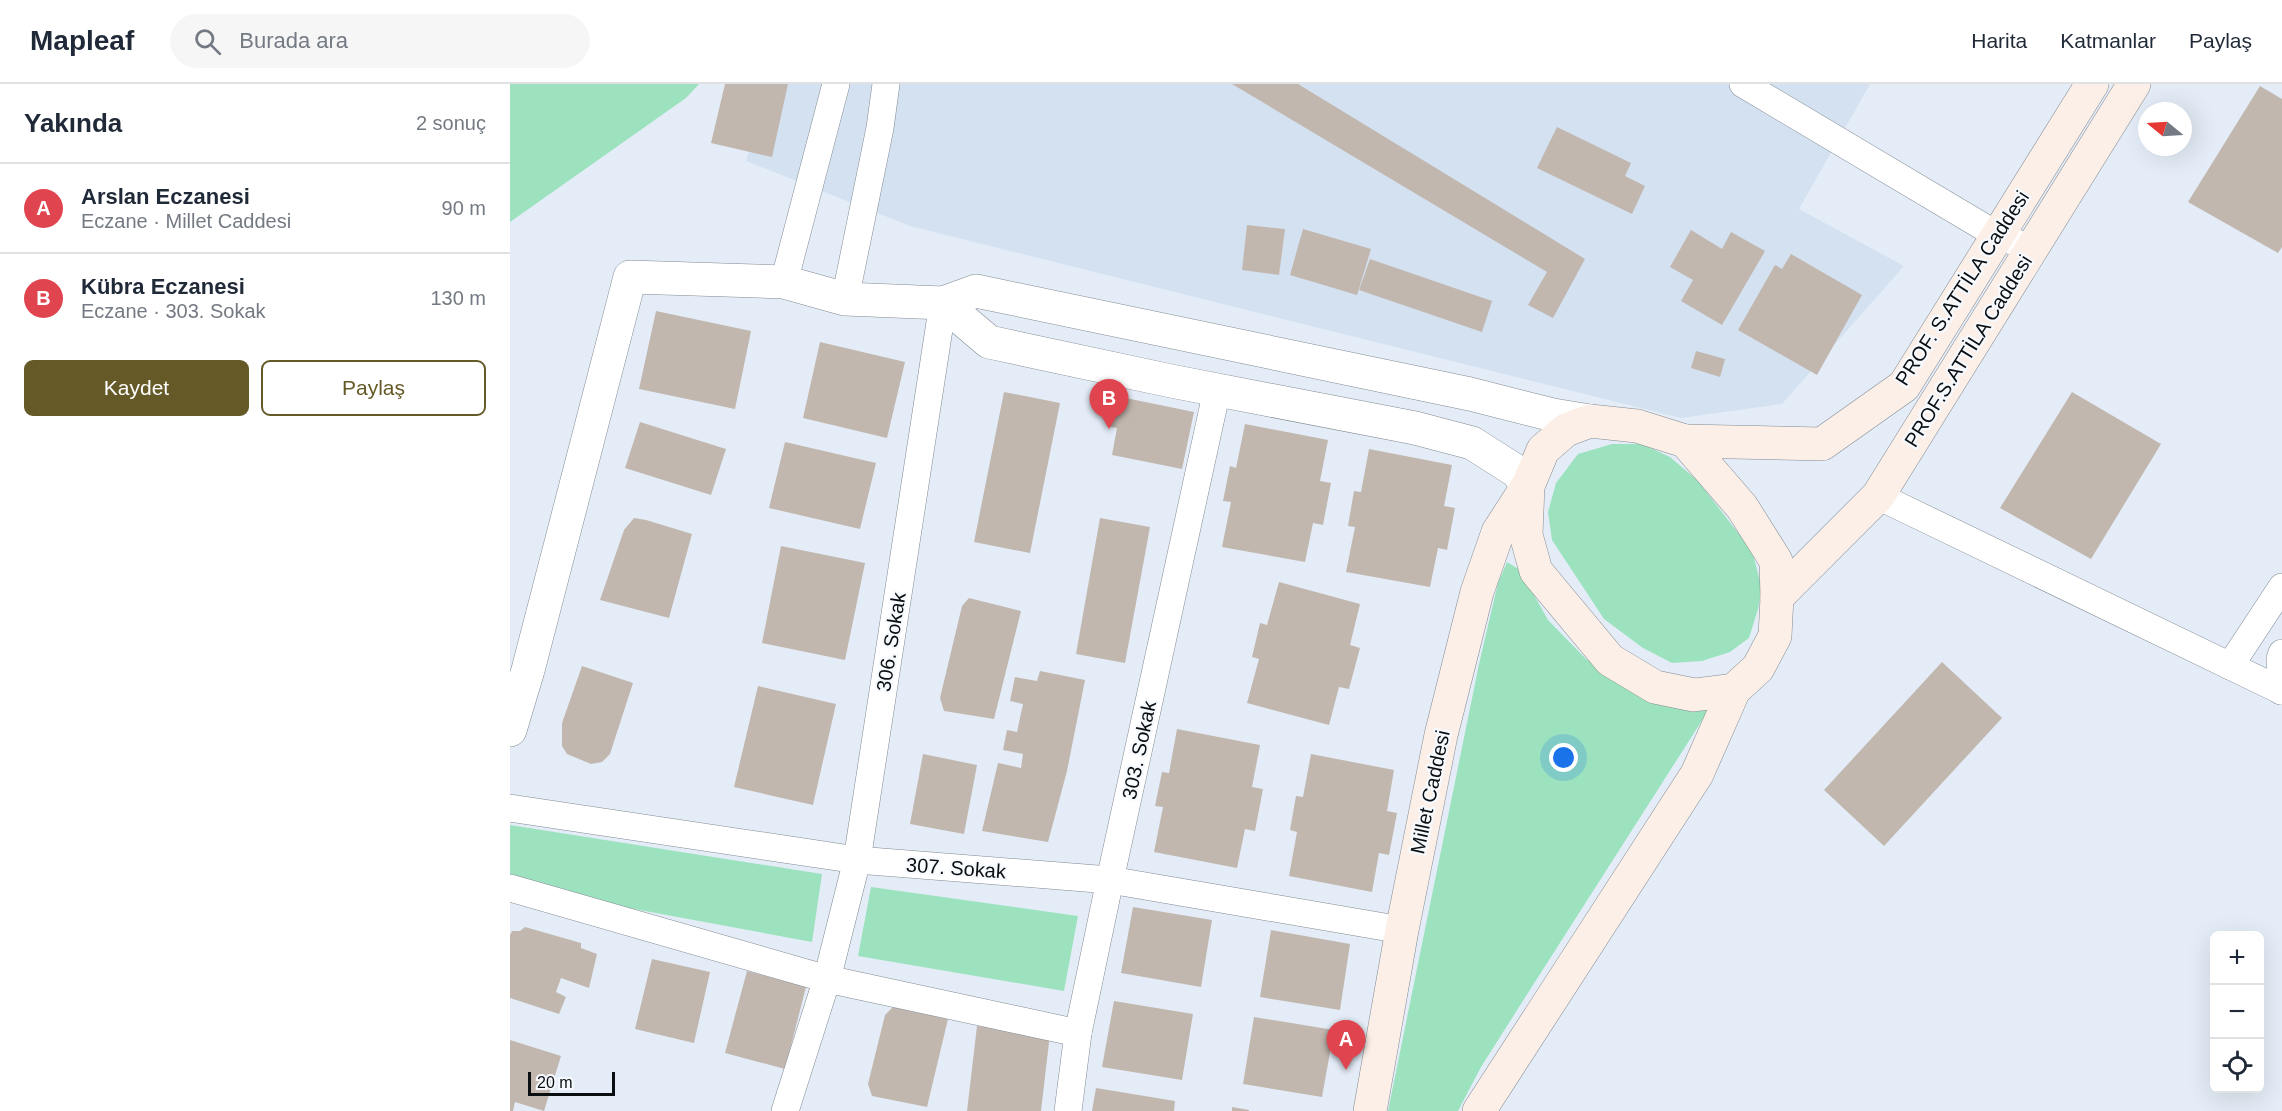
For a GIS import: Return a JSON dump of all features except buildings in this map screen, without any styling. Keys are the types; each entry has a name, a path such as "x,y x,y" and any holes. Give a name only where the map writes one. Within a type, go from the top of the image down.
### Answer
{"main road":[{"name":"PROF. S.ATTİLA Caddesi","path":"1590,421 1637,426 1685,441 1822,444 1904,386 2092,84"},
{"name":"PROF.S.ATTİLA Caddesi","path":"1777,597 1878,495 2134,84"},
{"path":"1590,421 1566,430 1543,450 1528,486 1526,535 1536,571 1610,660 1655,687 1694,695 1734,690"},
{"path":"1479,1111 1697,774 1734,690 1758,668 1775,636 1776,561 1742,507 1685,441"},
{"name":"Millet Caddesi","path":"1370,1111 1402,930 1441,735 1477,592 1498,532 1528,486"}],"street":[{"path":"784,282 836,84"},
{"path":"844,299 880,128 886,84"},
{"path":"1743,84 1997,235 2032,249"},
{"path":"510,730 528,670 630,277 784,282 844,299 943,303 976,291 1590,421"},
{"path":"943,303 989,342 1472,442 1516,471 1528,486"},
{"name":"306. Sokak","path":"785,1111 827,979 857,860 943,303"},
{"name":"303. Sokak","path":"1068,1111 1078,1033 1217,390"},
{"path":"1878,495 2281,691 2280,659 2282,653"},
{"path":"2230,666 2282,587"},
{"name":"307. Sokak","path":"510,807 857,860 1110,880 1402,930"},
{"path":"510,888 827,979 1078,1033"}],"shaded area":[{"path":"768,84 1870,84 1799,209 1904,266 1782,404 1681,418 910,226 746,161"}],"green space":[{"path":"510,84 699,84 686,98 510,222"},
{"path":"1612,444 1642,444 1670,457 1698,481 1752,551 1762,588 1758,609 1749,638 1730,652 1702,661 1672,663 1643,648 1604,619 1552,540 1548,512 1556,483 1578,454"},
{"path":"1507,562 1520,570 1548,620 1586,659 1629,690 1710,708 1481,1067 1458,1111 1388,1111 1479,664 1498,583"},
{"path":"510,825 822,874 812,942 510,886"},
{"path":"871,887 1078,916 1064,991 858,956"}],"place":[{"name":"Kübra Eczanesi","path":"1109,429"},
{"name":"Arslan Eczanesi","path":"1346,1070"}]}
